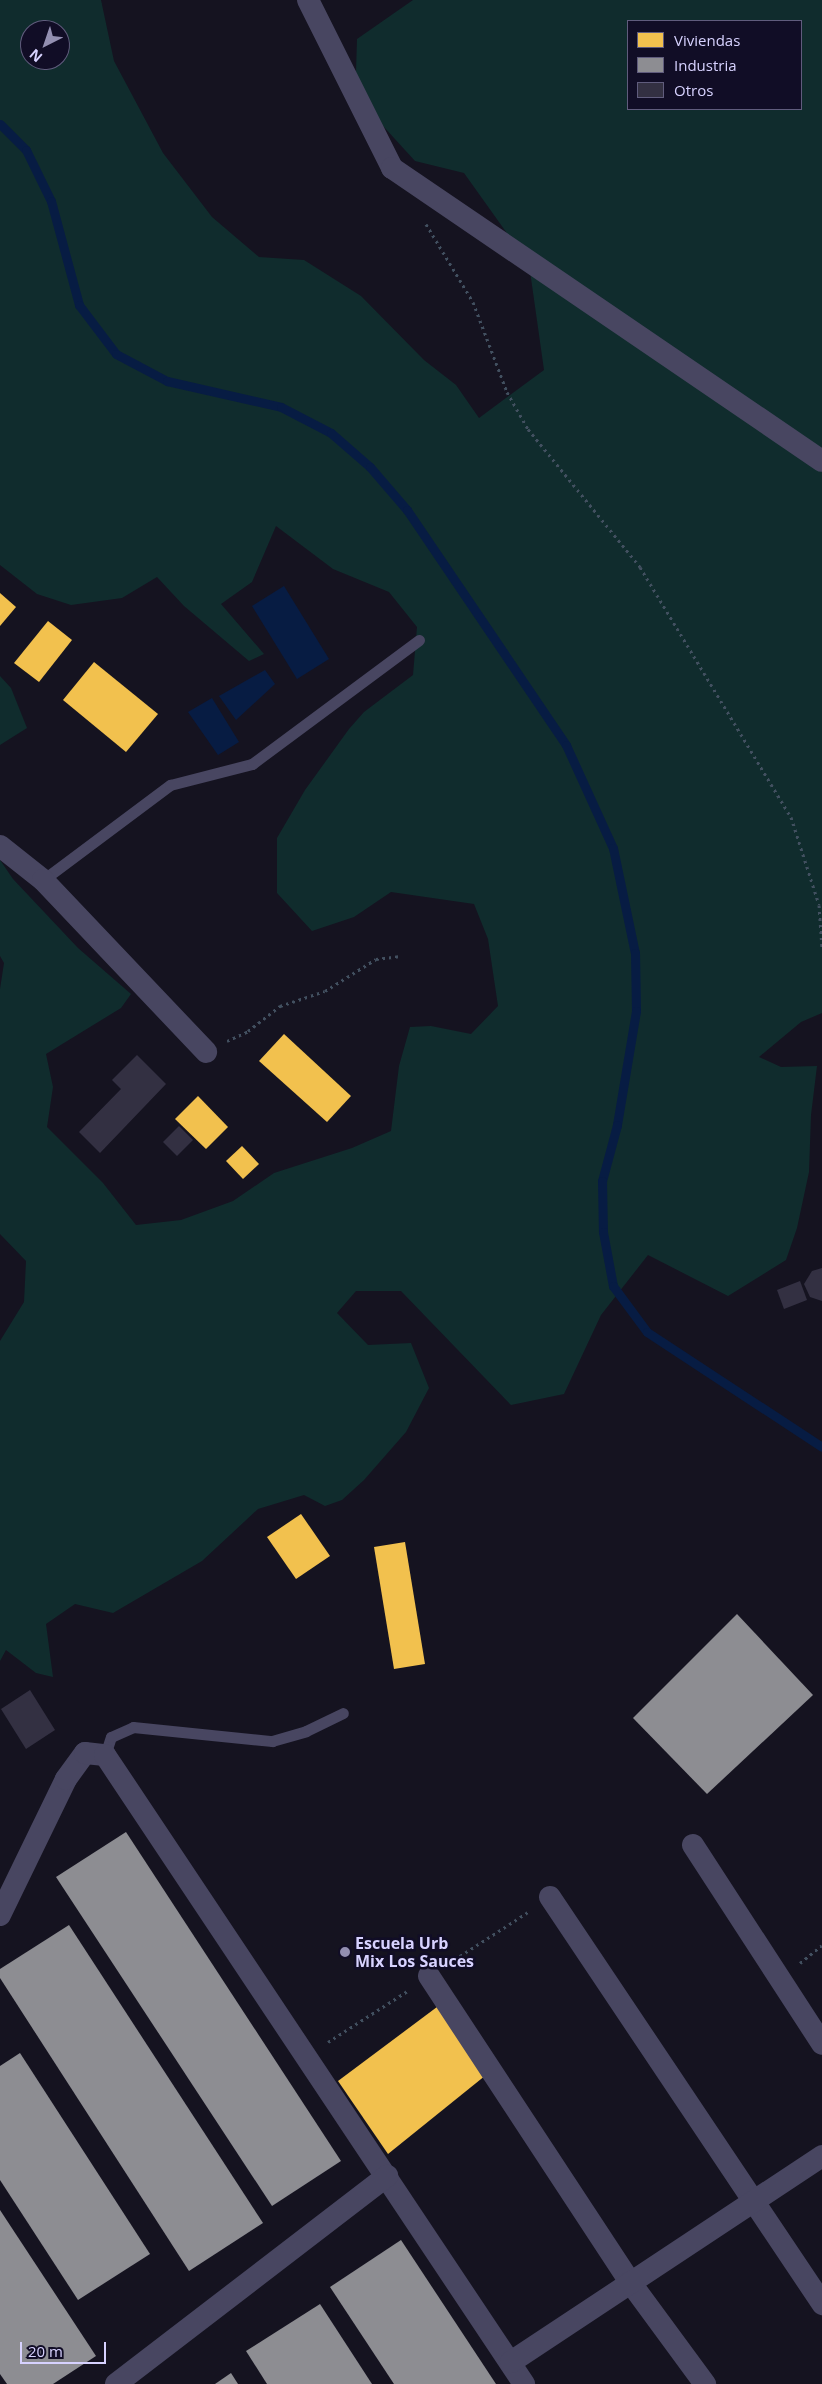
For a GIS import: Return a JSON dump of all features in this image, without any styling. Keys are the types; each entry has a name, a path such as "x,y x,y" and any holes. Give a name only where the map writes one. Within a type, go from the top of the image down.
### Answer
{"street":[{"path":"308,0 392,168 822,461"},
{"path":"0,846 43,880 206,1052"},
{"path":"0,1915 66,1779 85,1753 106,1755 524,2384"},
{"path":"693,1845 822,2044"},
{"path":"550,1898 822,2304"},
{"path":"429,1976 630,2282 705,2384"},
{"path":"511,2362 822,2156"},
{"path":"116,2384 387,2176"}],"lane":[{"path":"43,880 170,784 252,764 418,640"},
{"path":"106,1755 111,1737 133,1727 249,1741 272,1741 306,1731 343,1713"}],"path":[{"path":"422,218 473,302 507,392 528,429 640,567 791,817 819,905 822,948"},
{"path":"206,1052 248,1031 280,1006 325,991 376,959 401,956"}],"green space":[{"path":"0,0 101,0 114,61 163,153 212,217 259,257 304,260 361,296 424,360 456,385 479,418 544,370 529,264 464,173 415,161 373,115 356,72 357,39 413,0 822,0 822,1013 801,1022 759,1057 781,1067 817,1066 811,1115 809,1172 797,1228 786,1260 728,1296 648,1255 601,1315 564,1394 511,1405 401,1291 356,1291 337,1313 368,1345 411,1343 429,1388 406,1432 364,1480 342,1500 325,1506 304,1495 258,1509 202,1561 113,1613 75,1604 46,1624 53,1677 36,1673 6,1650 0,1661 0,1341 24,1302 26,1261 0,1234 0,989 4,963 0,956 0,860 13,879 78,948 131,994 121,1008 46,1054 53,1087 47,1127 103,1183 136,1225 181,1220 233,1201 274,1173 352,1148 391,1131 399,1066 410,1027 431,1026 471,1034 498,1006 488,939 474,904 391,892 354,917 312,931 277,893 277,838 305,790 349,729 364,712 413,675 417,627 389,592 333,569 276,526 252,582 221,604 264,654 249,661 184,606 157,577 122,598 71,605 37,594 0,565"},
{"path":"0,676 11,688 27,728 0,745"}],"water":[{"path":"284,586 329,659 297,679 252,606"},
{"path":"265,670 275,684 236,720 219,696"},
{"path":"212,698 239,742 218,755 188,712"}],"building: Viviendas":[{"path":"0,593 16,607 0,626"},
{"path":"48,621 72,640 39,682 14,663"},
{"path":"94,662 158,714 126,752 63,700"},
{"path":"284,1034 351,1096 327,1122 259,1061"},
{"path":"198,1096 228,1127 206,1149 175,1119"},
{"path":"242,1146 259,1164 243,1179 226,1161"},
{"path":"301,1514 330,1556 296,1579 267,1537"},
{"path":"405,1542 425,1664 394,1669 374,1547"},
{"path":"445,2001 491,2071 388,2154 338,2081"}],"building: Industria":[{"path":"737,1614 813,1695 707,1794 633,1718"},
{"path":"126,1832 341,2161 272,2206 56,1877"},
{"path":"69,1925 263,2223 189,2271 0,1978 0,1969"},
{"path":"20,2053 150,2254 78,2300 0,2180 0,2066"},
{"path":"0,2210 96,2356 53,2384 7,2384 0,2374"},
{"path":"401,2240 496,2384 394,2384 330,2287"},
{"path":"320,2304 372,2384 267,2384 246,2351"},
{"path":"231,2373 238,2384 215,2384"}],"building: Otros":[{"path":"137,1055 166,1084 100,1153 79,1132 121,1089 112,1080"},
{"path":"179,1126 193,1140 177,1156 163,1142"},
{"path":"822,1268 822,1301 810,1297 804,1284 812,1271"},
{"path":"800,1281 807,1300 784,1309 777,1290"},
{"path":"30,1690 55,1730 26,1749 1,1709"}],"waterway":[{"path":"0,124 26,150 51,201 79,305 116,354 167,381 281,407 331,433 370,467 407,510 566,745 613,848 635,953 636,1011 617,1125 602,1181 603,1232 613,1286 647,1332 822,1447"}],"place":[{"name":"Escuela Urb Mix Los Sauces","path":"345,1952"}]}
